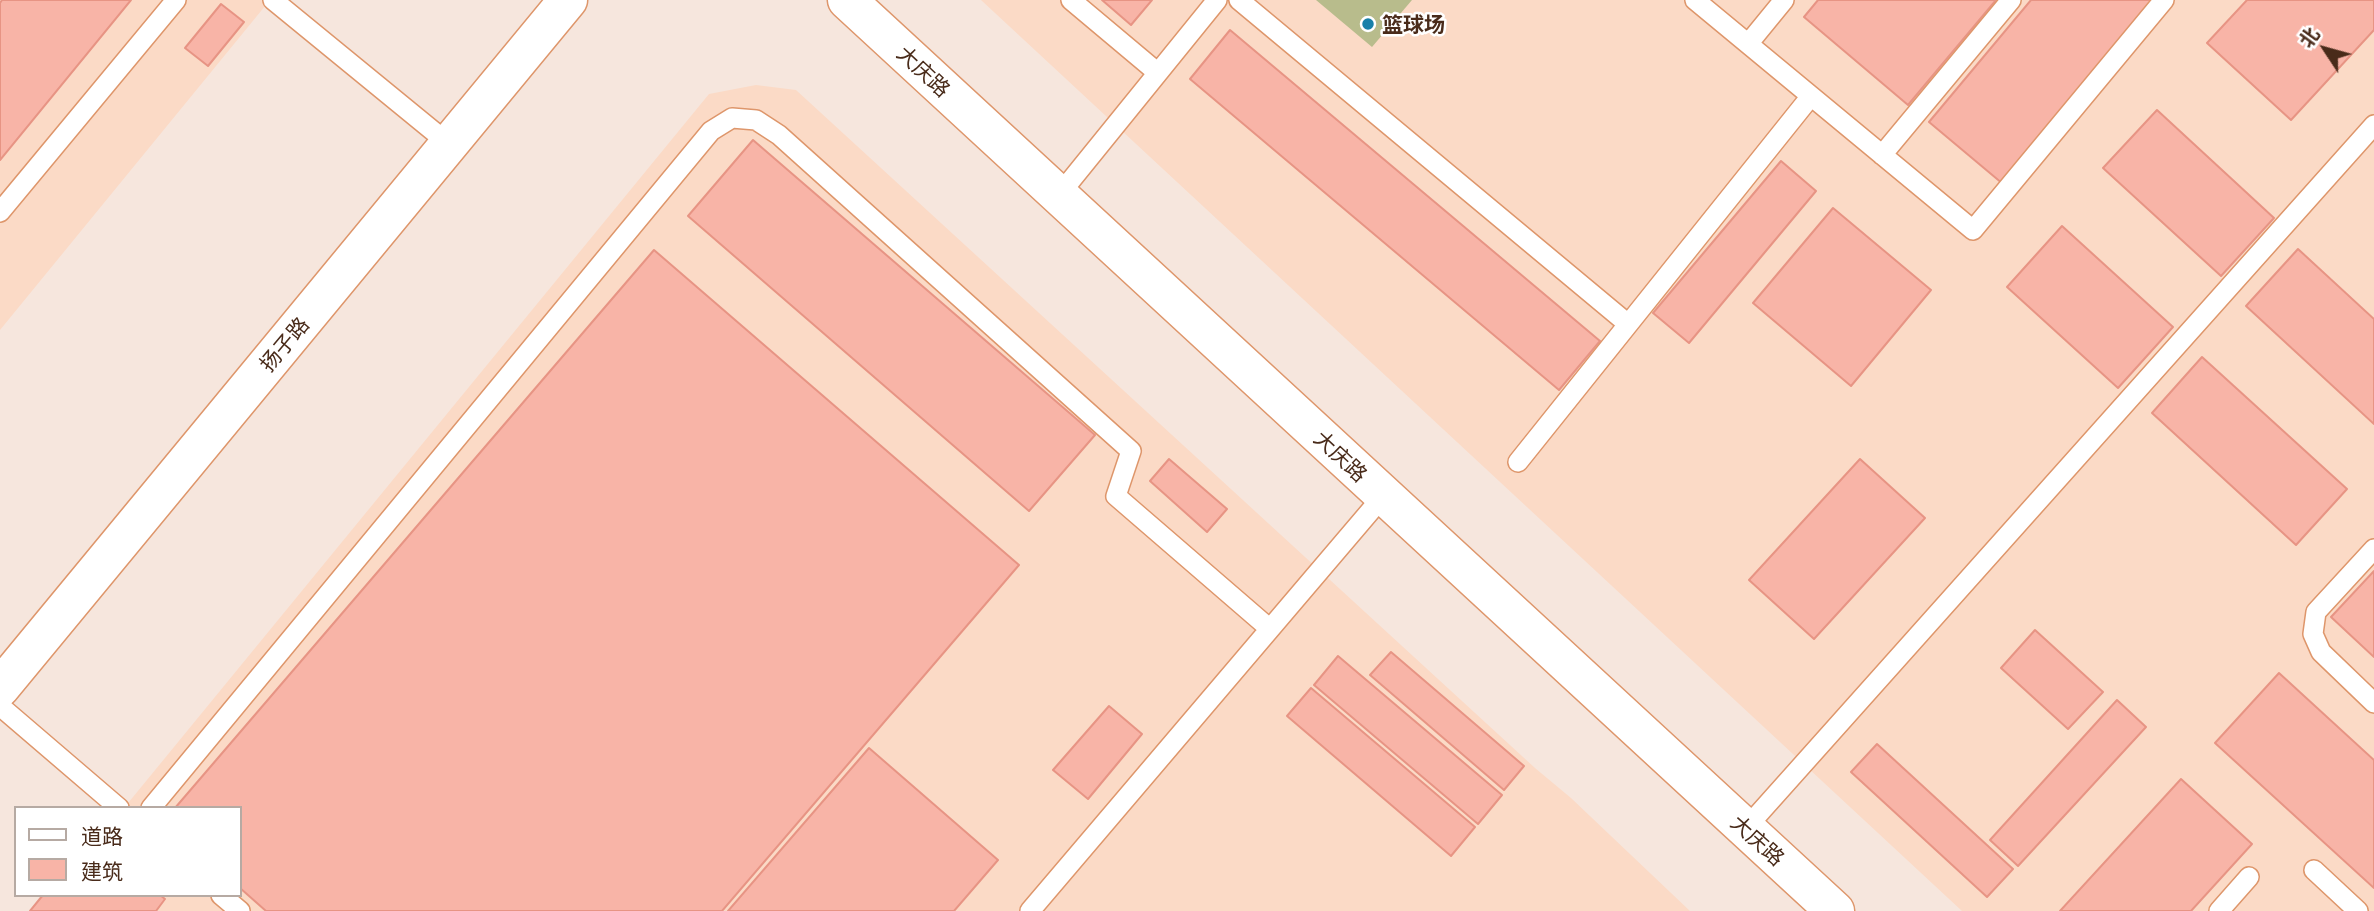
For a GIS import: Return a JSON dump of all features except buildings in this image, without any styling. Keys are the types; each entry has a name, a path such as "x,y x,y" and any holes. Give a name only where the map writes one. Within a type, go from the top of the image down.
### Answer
{"street":[{"name":"扬子路","path":"0,688 568,0"},
{"name":"大庆路","path":"847,0 1835,911"}],"lane":[{"path":"0,212 176,0"},
{"path":"273,0 449,144"},
{"path":"1071,0 1158,73"},
{"path":"1059,195 1217,0"},
{"path":"1240,0 1628,324"},
{"path":"1695,0 1973,230 2164,0"},
{"path":"1748,44 1784,0"},
{"path":"1882,155 2011,0"},
{"path":"1518,463 1811,96"},
{"path":"153,806 711,131 732,118 757,120 779,135 1131,450 1116,496 1270,629"},
{"path":"1746,828 2374,125"},
{"path":"1030,911 1384,495"},
{"path":"2374,549 2316,612 2313,634 2321,652 2374,703"},
{"path":"0,706 117,806"},
{"path":"2314,870 2358,911"},
{"path":"2220,911 2249,877"},
{"path":"223,897 240,911"}],"shaded area":[{"path":"0,0 270,0 0,330"},
{"path":"981,0 2374,0 2374,911 1962,911"},
{"path":"756,85 796,90 1535,768 1571,798 1690,911 40,911 51,897 242,897 242,806 126,806 709,94"}],"green space":[{"name":"篮球场","path":"1316,0 1412,0 1372,47"}],"place":[{"name":"篮球场","path":"1368,24"}]}
